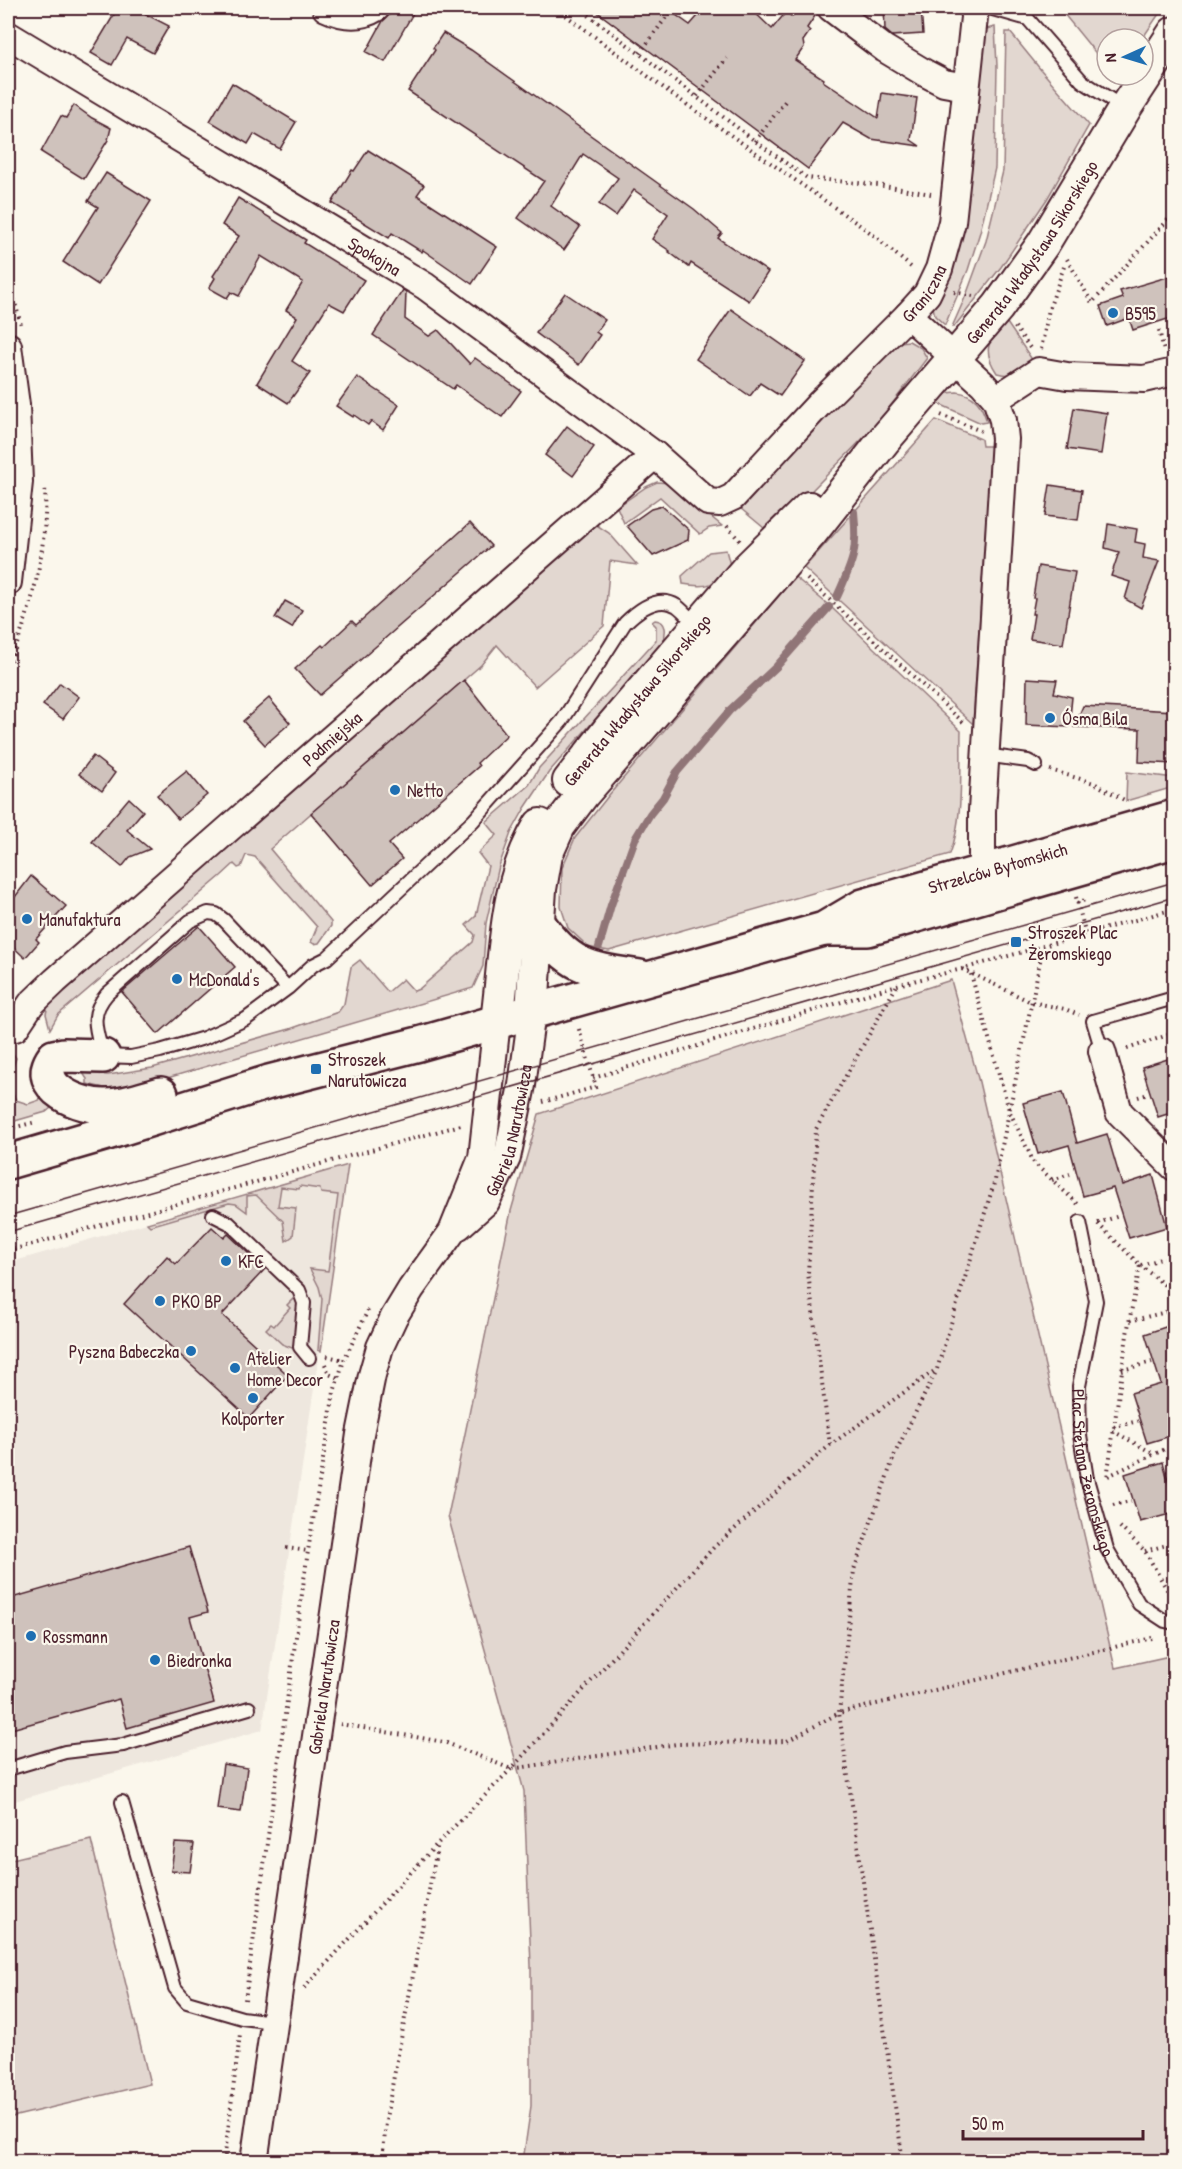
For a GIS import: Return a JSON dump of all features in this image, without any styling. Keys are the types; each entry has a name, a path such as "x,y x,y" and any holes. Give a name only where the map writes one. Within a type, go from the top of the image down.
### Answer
{"highway":[{"name":"Strzelców Bytomskich","path":"8,1162 268,1082 497,1021 824,929 863,906 1174,817"},
{"name":"Strzelców Bytomskich","path":"824,929 868,929 1174,842"},
{"path":"538,923 553,945 571,960 583,966 647,978"},
{"path":"103,1056 54,1057 48,1065 49,1080 66,1096 104,1107 123,1105 219,1077 268,1082"}],"street":[{"path":"326,8 339,14 359,15 376,8"},
{"path":"831,8 885,49 925,73 944,83 966,87"},
{"name":"Graniczna","path":"720,502 733,497 821,402 909,315 927,294 944,252 952,222 975,8"},
{"name":"Spokojna","path":"8,35 425,286 655,455 708,502 720,502"},
{"name":"Generała Władysława Sikorskiego","path":"532,1011 540,889 546,855 559,826 706,635 771,544 885,439 998,307 1043,244 1125,108 1170,46"},
{"path":"909,315 996,399 1003,420 1005,439 985,755 982,872"},
{"path":"8,346 16,405 19,482 8,582"},
{"path":"996,399 1039,370 1067,376 1144,379 1174,372"},
{"name":"Podmiejska","path":"15,1028 31,1004 55,981 655,455"},
{"name":"Generała Władysława Sikorskiego","path":"497,1021 510,910 517,876 531,839 552,804 602,739 706,635"},
{"name":"Gabriela Narutowicza","path":"452,1232 486,1202 507,1158 518,1110 532,1011"},
{"name":"Gabriela Narutowicza","path":"254,2162 360,1434 372,1375 380,1347 394,1317 452,1232 482,1158 497,1021"},
{"path":"1110,1051 1119,1112 1174,1167"}],"lane":[{"path":"989,8 1028,19 1082,81 1125,108"},
{"path":"288,988 224,920 216,914 202,914 190,921 98,1004 94,1022 103,1056 131,1057 204,1038 246,1019 288,988 313,966 327,958 473,820 562,721 625,623 636,612 654,602 675,604 706,635"},
{"path":"985,755 1028,761 1036,765"},
{"path":"1110,1051 1093,1021 1174,998"},
{"path":"213,1215 229,1222 299,1290 304,1303 300,1347 315,1357"},
{"name":"Plac Stefana Żeromskiego","path":"1080,1222 1096,1301 1078,1386 1080,1435 1087,1479 1107,1550 1139,1604 1166,1621 1174,1623"},
{"path":"8,1769 65,1752 123,1745 249,1708"},
{"path":"122,1802 175,1988 187,2002 242,2018 273,2022"}],"path":[{"path":"556,8 676,97 871,233 931,285 975,296"},
{"path":"582,8 755,141 807,178 878,185 955,199"},
{"path":"640,53 670,12"},
{"path":"697,96 727,58"},
{"path":"755,141 786,100"},
{"path":"1039,356 1049,309 1067,259 1092,303 1174,213"},
{"path":"1010,320 1034,354"},
{"path":"803,576 965,724"},
{"path":"1036,765 1094,783 1131,803"},
{"path":"1075,894 1086,935"},
{"path":"1077,903 1085,900"},
{"path":"594,1078 897,986 1174,909"},
{"path":"903,2162 838,1713 854,1570 896,1451 937,1369 995,1180 1043,947"},
{"path":"962,969 1031,1002 1065,1009 1093,1021"},
{"path":"830,1445 808,1272 816,1129 897,986"},
{"path":"542,1102 596,1087 576,1019"},
{"path":"1110,1051 1174,1033"},
{"path":"8,1251 468,1123"},
{"path":"1051,1180 1070,1174"},
{"path":"1098,1223 1119,1216"},
{"path":"1164,1258 1140,1265 1174,1293"},
{"path":"1130,1321 1174,1310"},
{"path":"315,1357 329,1374 338,1378"},
{"path":"1122,1370 1152,1362"},
{"path":"273,2022 438,1842 511,1769 714,1546 830,1445 937,1369"},
{"path":"224,2162 308,1551 330,1413"},
{"path":"1138,1421 1114,1429 1154,1454"},
{"path":"1107,1476 1174,1445"},
{"path":"1109,1506 1131,1501"},
{"path":"1145,1551 1174,1543"},
{"path":"286,1548 308,1551"},
{"path":"319,1720 444,1742 511,1769 677,1744 787,1741 838,1713 1163,1636"},
{"path":"382,2162 387,2113 438,1842"}],"shaded area":[{"path":"1059,8 1163,8 1150,27 1095,27 1095,52"},
{"path":"995,27 997,66 995,168 980,232 968,270 945,325 935,316 932,303 978,102 986,29"},
{"path":"1006,32 1010,32 1089,125 1047,199 1001,267 952,327 986,241 1003,171"},
{"path":"1005,320 1031,358 1031,366 1011,374 997,373 988,351 991,340"},
{"path":"909,341 921,348 927,358 876,425 770,533 740,508 891,346"},
{"path":"957,392 969,395 977,401 987,422 981,423 935,402 947,393"},
{"path":"936,420 981,439 982,446 991,446 973,724 804,568"},
{"path":"657,482 670,483 722,526 709,528 700,534 660,497 624,523 617,507"},
{"path":"595,524 609,533 637,565 610,561 604,626 535,687 497,645 481,665 270,849 331,922 331,926 319,943 311,942 317,927 255,857 246,855 241,867 238,868 234,864 58,1015 50,1029 46,1014 49,1001"},
{"path":"726,550 730,565 715,581 699,586 683,584 682,576 709,552"},
{"path":"795,577 832,608 961,731 959,809 950,854 609,951 581,946 583,942 568,928 561,907 562,868 575,838"},
{"path":"655,620 664,625 663,642 549,772 511,833 499,866 486,923 483,966 473,988 130,1089 116,1091 87,1084 83,1073 108,1075 152,1068 290,1029 338,1012 344,1004 351,967 360,960 388,992 403,979 414,991 419,989 473,942 475,935 466,925 476,916 488,866 478,853 497,835 486,822 529,785 539,768 656,640 656,626 652,622"},
{"path":"1127,772 1174,778 1174,787 1126,801"},
{"path":"951,980 979,1082 1115,1668 1174,1655 1174,2161 523,2161 531,2106 531,1966 524,1791 448,1516 511,1211 539,1114"},
{"path":"8,1046 16,1058 11,1079 16,1100 28,1104 42,1099 51,1104 51,1108 46,1112 8,1123"},
{"path":"348,1165 262,1730 8,1803 8,1263"},
{"path":"348,1165 321,1351 318,1350 322,1299 310,1269 328,1271 338,1195 321,1193 320,1189 300,1186 299,1189 281,1187 278,1206 296,1208 293,1236 286,1241 283,1221 256,1195 247,1196 247,1212 236,1204 229,1203 150,1226 147,1223"},
{"path":"296,1296 299,1305 294,1347 292,1348 282,1344 266,1329 271,1324 274,1326 290,1308 287,1305"},
{"path":"91,1840 150,2084 8,2118 8,1860"}],"building":[{"path":"118,8 134,8 169,26 153,53 127,39 112,65 91,53"},
{"path":"391,8 416,8 385,62 366,52"},
{"path":"592,8 666,8 690,25 705,8 750,8 772,29 786,12 792,17 798,8 816,8 817,13 807,28 810,31 803,41 804,47 795,60 878,118 882,93 917,98 911,140 920,146 871,139 843,123 808,169"},
{"path":"884,8 921,8 923,34 892,36 885,30"},
{"path":"443,33 471,50 694,209 722,233 718,238 768,272 749,301 691,263 689,267 652,239 668,214 634,190 616,216 599,204 618,178 583,154 551,206 580,227 564,250 518,218 544,181 408,91 435,50 433,48"},
{"path":"232,83 296,122 280,149 254,134 248,144 210,121"},
{"path":"74,105 111,128 108,140 84,179 41,152 61,116 66,118"},
{"path":"368,150 424,185 417,195 497,247 472,284 423,250 422,252 392,233 389,238 332,203 352,170 354,171"},
{"path":"106,173 151,201 98,285 63,262 98,207 88,201"},
{"path":"238,198 306,240 304,243 364,280 344,311 329,303 292,361 310,373 288,403 257,383 297,317 286,310 303,282 261,256 239,296 231,292 227,298 209,288 215,278 213,276 239,236 222,225"},
{"path":"1174,275 1174,317 1133,330 1129,318 1107,326 1100,306 1123,298 1120,291"},
{"path":"403,290 406,292 405,319 429,336 438,330 470,364 475,358 521,391 502,417 456,385 453,389 373,335"},
{"path":"565,293 605,320 596,332 600,335 579,365 536,333"},
{"path":"731,309 805,361 780,396 760,383 750,396 696,359"},
{"path":"357,377 399,405 383,430 371,421 368,425 336,406"},
{"path":"1074,408 1107,413 1101,454 1067,449"},
{"path":"567,426 594,447 573,476 545,455"},
{"path":"1050,485 1082,490 1078,520 1045,516"},
{"path":"662,506 689,530 688,540 653,556 627,526 651,509"},
{"path":"470,523 491,546 320,695 295,669 322,645 324,647 352,621 356,625"},
{"path":"1108,524 1137,529 1135,542 1145,544 1143,558 1159,561 1141,608 1125,599 1130,582 1111,576 1119,552 1105,548"},
{"path":"1038,566 1075,572 1063,644 1030,639"},
{"path":"285,601 302,610 292,628 275,618"},
{"path":"1027,678 1057,680 1054,693 1072,697 1069,727 1026,725"},
{"name":"Netto","path":"464,680 507,735 477,763 479,766 389,844 402,859 372,885 311,813"},
{"path":"60,683 79,697 63,719 43,705"},
{"path":"269,698 290,723 265,745 243,721"},
{"path":"1083,706 1174,711 1174,764 1139,762 1140,729 1074,727"},
{"path":"93,756 115,773 102,791 79,774"},
{"path":"187,771 207,795 178,819 157,795"},
{"path":"129,798 143,811 127,830 150,849 130,857 122,867 92,842"},
{"path":"31,876 66,906 36,939 39,942 25,958 8,942 8,906"},
{"name":"McDonald's","path":"199,926 235,967 158,1034 122,992"},
{"path":"1174,1057 1174,1112 1158,1117 1142,1067"},
{"path":"1063,1092 1077,1143 1107,1134 1122,1185 1153,1175 1167,1227 1129,1238 1113,1188 1083,1196 1069,1145 1038,1154 1023,1103"},
{"path":"212,1227 224,1238 228,1234 265,1269 222,1315 288,1375 249,1418 124,1304 167,1256 176,1264"},
{"path":"1174,1324 1174,1435 1147,1443 1131,1393 1161,1384 1145,1334"},
{"path":"1163,1462 1174,1501 1174,1513 1140,1522 1125,1474"},
{"path":"189,1547 208,1612 190,1617 214,1703 127,1728 119,1699 8,1730 8,1599"},
{"path":"223,1764 247,1768 241,1812 217,1809"},
{"path":"175,1843 194,1844 190,1872 171,1871"}],"waterway":[{"path":"837,597 855,547 854,512"},
{"path":"599,947 611,905 635,839 663,798 677,772 730,710 776,667 829,607"}],"tram line":[{"path":"8,1216 1174,882"},
{"path":"8,1232 1174,897"}],"place":[{"name":"B595","path":"1113,313"},
{"name":"Ósma Bila","path":"1050,718"},
{"name":"Netto","path":"395,790"},
{"name":"Manufaktura","path":"27,919"},
{"name":"Stroszek Plac Żeromskiego","path":"1016,942"},
{"name":"McDonald's","path":"177,979"},
{"name":"Stroszek Narutowicza","path":"316,1069"},
{"name":"KFC","path":"226,1261"},
{"name":"PKO BP","path":"160,1301"},
{"name":"Pyszna Babeczka","path":"191,1351"},
{"name":"Atelier Home Decor","path":"235,1368"},
{"name":"Kolporter","path":"253,1398"},
{"name":"Rossmann","path":"31,1636"},
{"name":"Biedronka","path":"155,1660"}]}
